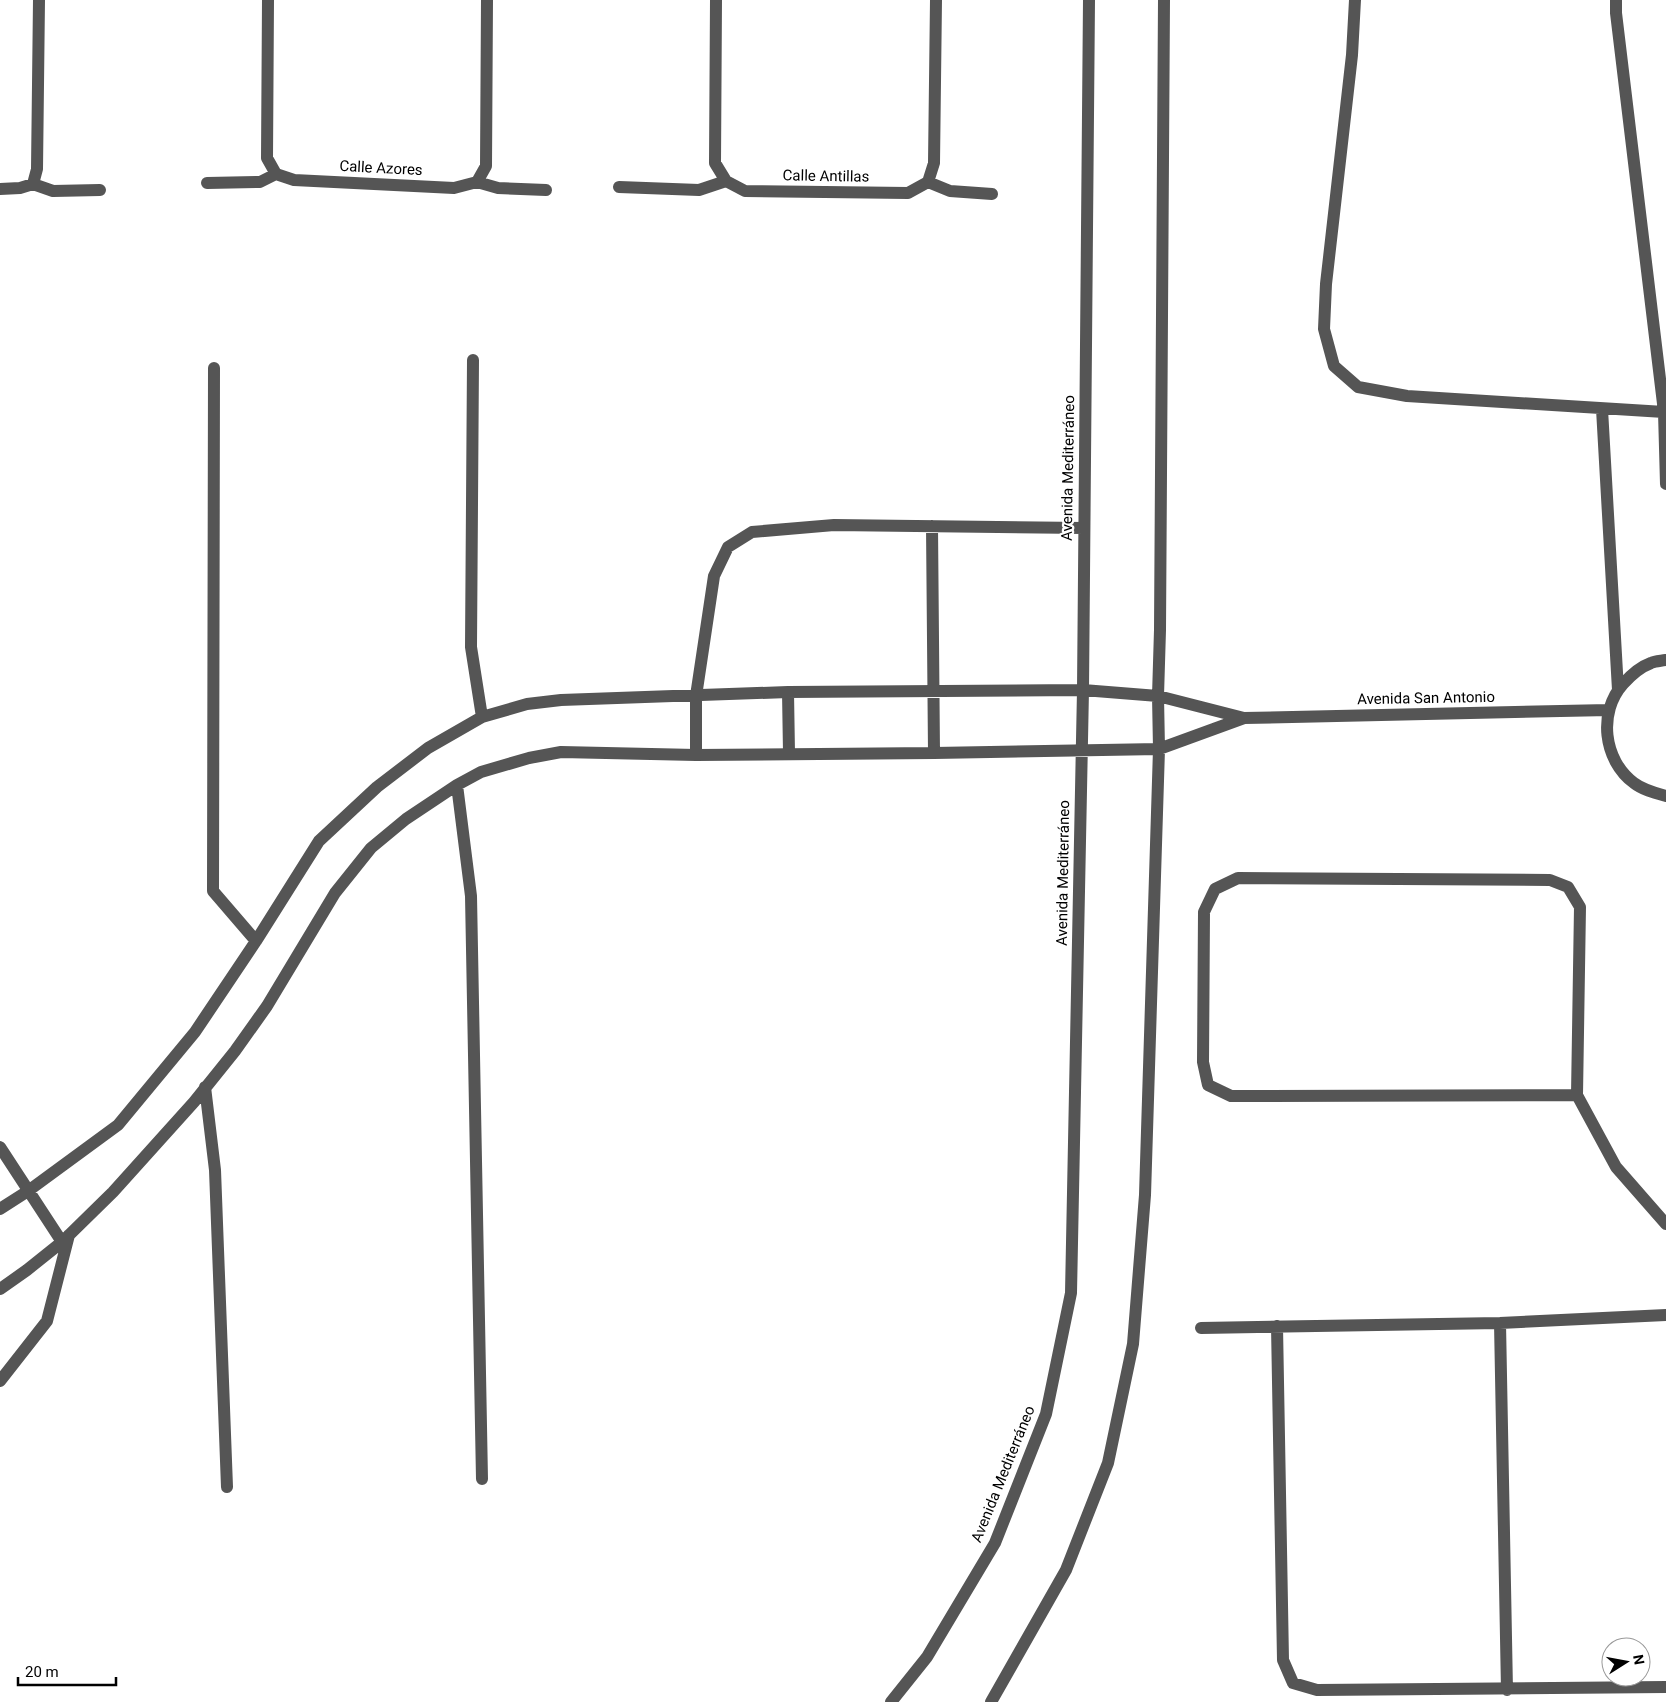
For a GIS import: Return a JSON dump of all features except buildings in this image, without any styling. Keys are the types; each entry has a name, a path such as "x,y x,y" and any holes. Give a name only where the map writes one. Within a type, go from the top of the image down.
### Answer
{"street":[{"path":"33,184 38,169 39,0"},
{"path":"207,184 260,182 276,174 267,158 268,0"},
{"path":"487,0 486,166 477,182 498,188 546,190"},
{"path":"619,187 699,190 726,181 715,163 716,0"},
{"path":"936,0 934,164 928,182 950,191 992,194"},
{"name":"Avenida Mediterráneo","path":"891,1702 927,1657 995,1544 1046,1414 1071,1293 1083,690 1089,0"},
{"path":"991,1702 1066,1570 1108,1463 1133,1344 1145,1195 1159,749 1164,0"},
{"path":"1355,0 1352,55 1326,284 1324,329 1334,366 1358,387 1407,396 1664,412"},
{"path":"1616,0 1664,412 1666,484"},
{"name":"Calle Azores","path":"276,174 294,180 454,188 477,182"},
{"name":"Calle Antillas","path":"726,181 745,191 908,193 928,182"},
{"path":"0,189 20,188 33,184 53,191 100,190"},
{"path":"473,360 471,647 482,717"},
{"path":"214,368 213,891 256,942"},
{"path":"1602,409 1618,690"},
{"path":"696,754 696,696 714,576 728,547 752,532 834,525 1084,528"},
{"path":"932,526 934,753"},
{"path":"1666,660 1650,663 1632,674 1618,690 1609,710 1606,730 1610,750 1620,768 1634,783 1652,793 1666,796"},
{"name":"Avenida San Antonio","path":"0,1209 28,1191 118,1125 195,1032 256,942 319,841 384,781 428,748 482,717 527,704 561,700 788,692 1083,690 1158,696 1244,718 1609,710"},
{"path":"788,692 789,753"},
{"name":"Avenida San Antonio","path":"0,1289 27,1270 65,1238 114,1192 206,1087 235,1051 267,1006 335,893 371,848 406,818 457,784 481,772 529,758 561,752 696,754 934,753 1159,749 1244,718"},
{"path":"457,784 471,896 482,1479"},
{"path":"1577,1095 1231,1096 1208,1085 1203,1062 1204,912 1215,889 1238,878 1550,880 1568,887 1580,907 1577,1095 1616,1167 1666,1224"},
{"path":"206,1087 215,1170 227,1487"},
{"path":"0,1147 28,1191 65,1238 48,1321 0,1380"},
{"path":"1201,1328 1500,1323 1666,1315"},
{"path":"1500,1323 1507,1690"},
{"path":"1277,1326 1283,1660 1293,1683 1317,1690 1507,1690 1666,1687"}]}
